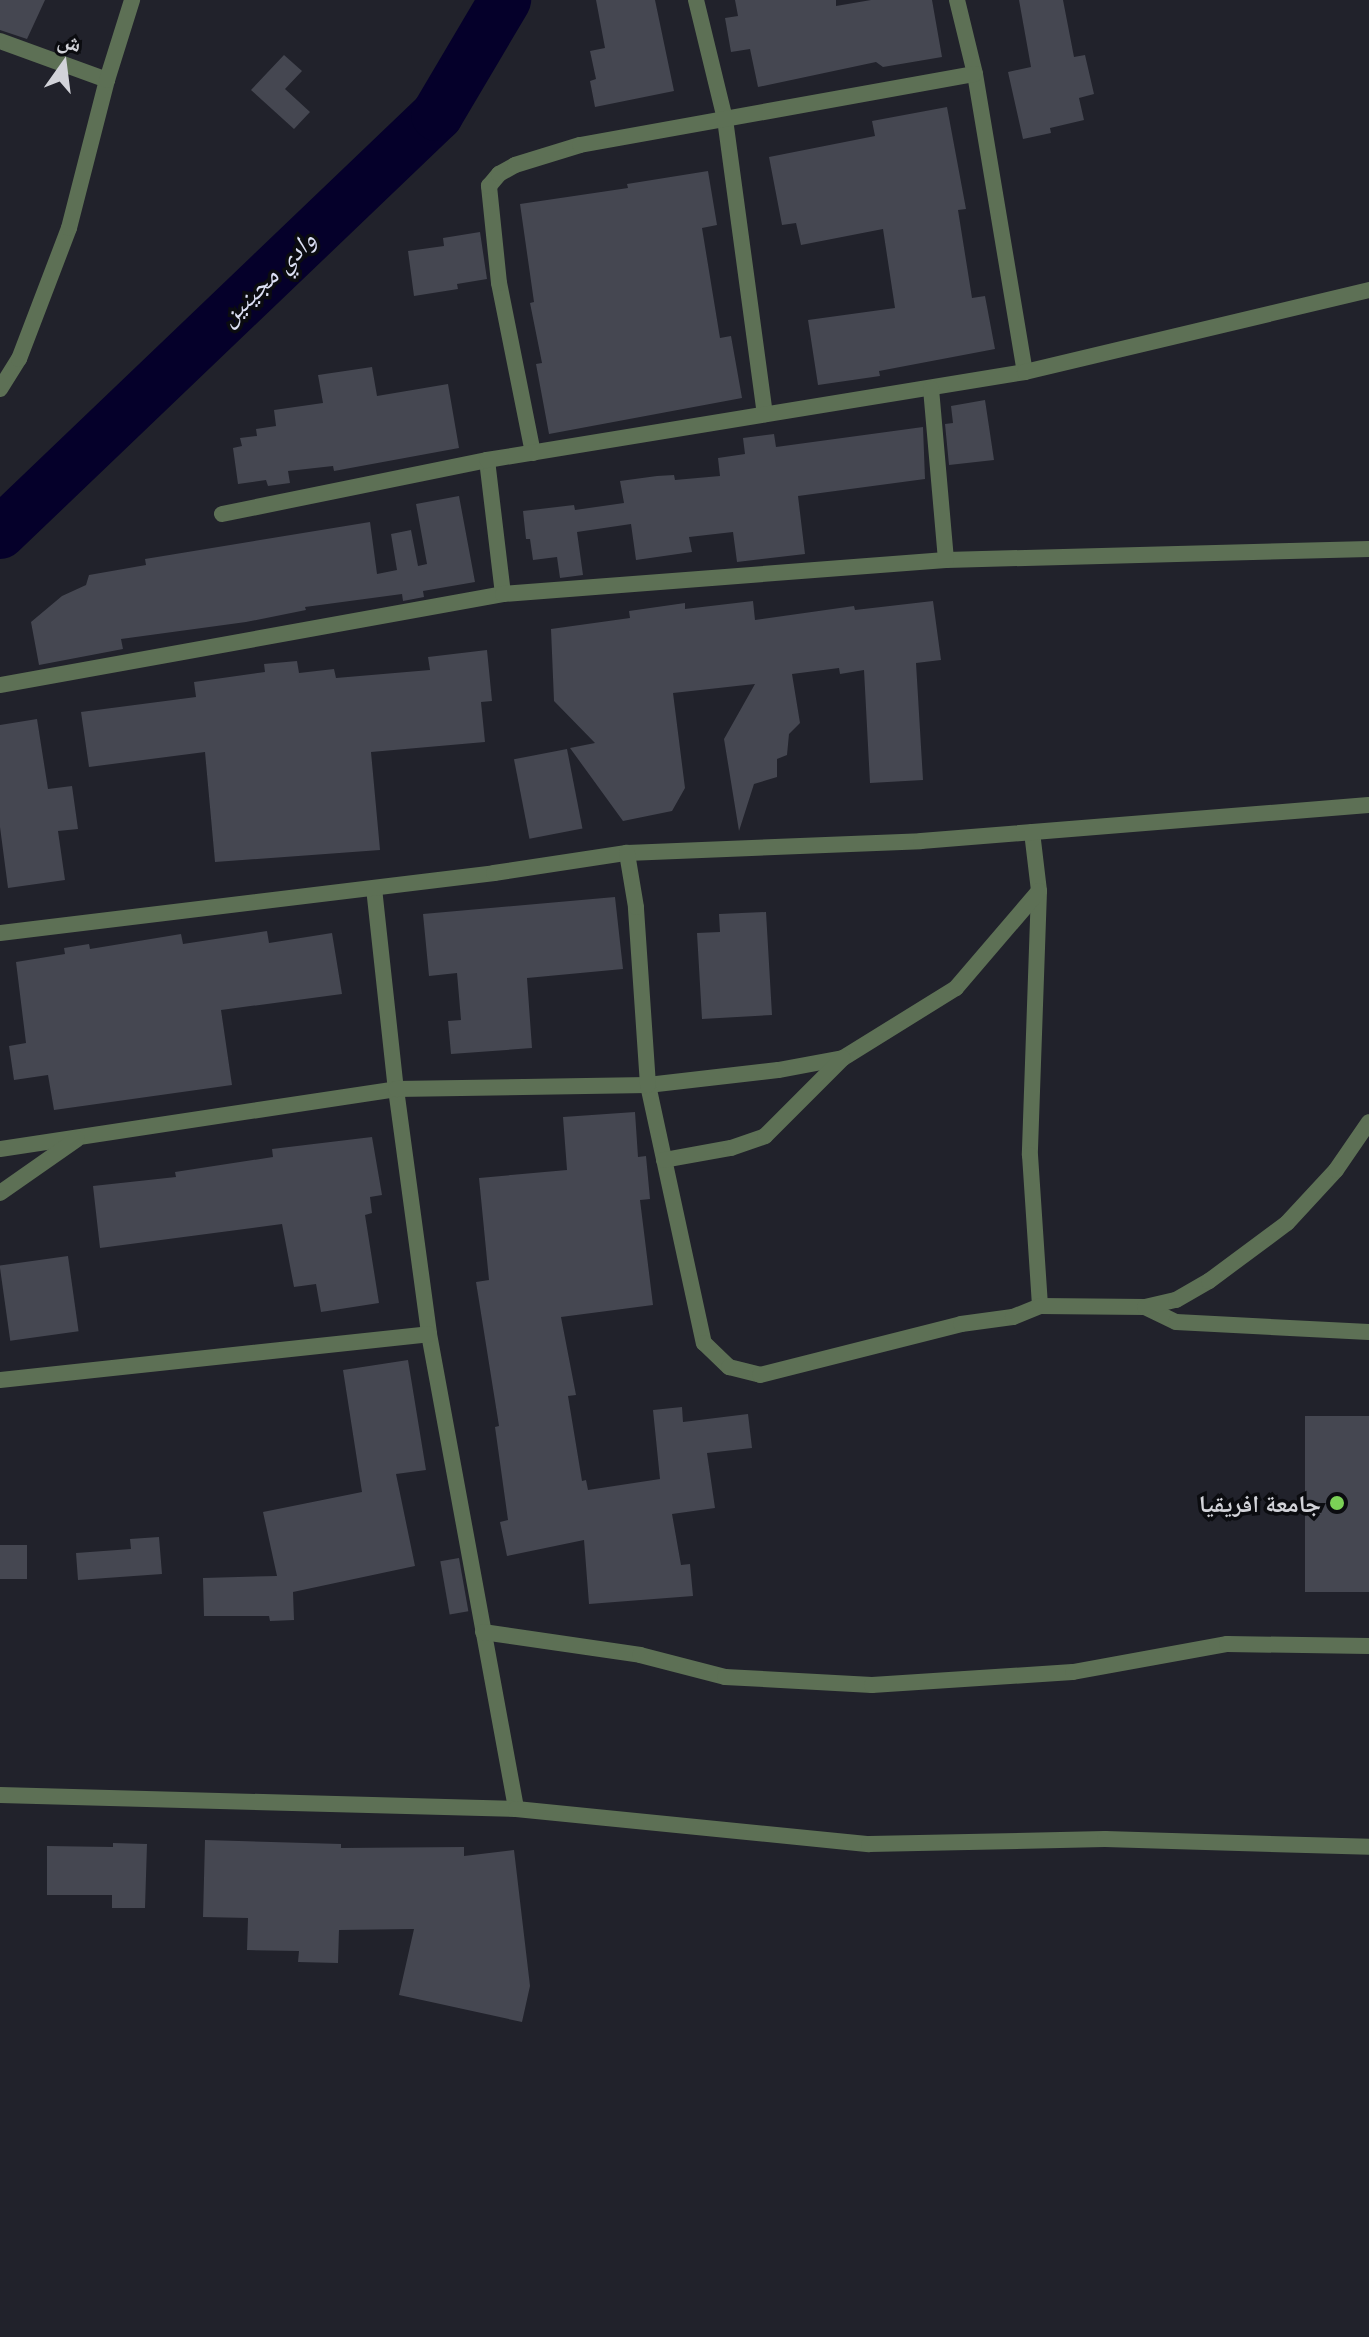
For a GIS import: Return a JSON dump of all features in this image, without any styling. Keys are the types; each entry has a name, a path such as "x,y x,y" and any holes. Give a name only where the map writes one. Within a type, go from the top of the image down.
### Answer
{"street":[{"path":"0,389 19,359 69,228 107,80 132,0"},
{"path":"696,0 725,119 765,414"},
{"path":"957,0 975,74 1025,372"},
{"path":"0,41 107,80"},
{"path":"533,453 499,283 489,186 499,174 515,165 580,145 975,74"},
{"path":"222,514 487,460 1025,372 1369,290"},
{"path":"931,389 946,560"},
{"path":"487,460 503,594"},
{"path":"1,685 503,594 946,560 1369,549"},
{"path":"0,933 374,888 627,853 921,841 1369,805"},
{"path":"1032,832 1039,891 1030,1155 1040,1306"},
{"path":"627,853 636,907 648,1085 704,1343 729,1367 760,1375 961,1324 1013,1317 1040,1306 1145,1307 1176,1300 1209,1281 1287,1223 1336,1170 1369,1122"},
{"path":"374,888 396,1089 429,1334 516,1809"},
{"path":"664,1160 731,1148 765,1136 843,1058 956,988 1039,891"},
{"path":"0,1149 396,1089 648,1085 716,1074 778,1070 843,1058"},
{"path":"0,1193 81,1136"},
{"path":"1145,1307 1176,1322 1369,1332"},
{"path":"0,1380 429,1334"},
{"path":"483,1632 640,1655 725,1677 872,1685 1073,1672 1227,1644 1369,1646"},
{"path":"0,1795 516,1809 869,1844 1105,1839 1369,1847"}],"building":[{"path":"0,0 45,0 27,39 0,30"},
{"path":"596,0 655,0 674,91 595,107 590,81 596,79 590,51 605,48"},
{"path":"735,0 836,0 836,6 871,0 932,0 942,57 883,67 876,62 758,87 750,49 731,52 725,18 738,16"},
{"path":"1019,0 1063,0 1074,57 1085,55 1094,94 1079,98 1084,120 1050,128 1051,133 1023,139 1008,72 1031,67"},
{"path":"284,55 302,71 285,89 310,112 294,129 251,90"},
{"path":"947,107 966,209 958,210 972,298 985,296 995,349 879,371 880,376 818,385 808,320 895,308 883,229 801,245 796,223 782,225 769,157 875,136 872,121"},
{"path":"708,171 717,225 702,228 720,338 731,336 742,398 549,434 536,364 542,363 530,303 534,302 520,204 628,188 627,184"},
{"path":"480,232 487,279 457,284 458,289 414,296 408,251 444,246 443,238"},
{"path":"372,367 377,396 448,384 459,448 334,471 333,466 288,471 290,483 268,486 266,480 238,484 233,448 242,446 240,438 257,436 256,429 276,426 274,410 323,403 318,375"},
{"path":"985,400 994,460 949,465 945,424 953,423 951,406"},
{"path":"923,427 925,479 798,496 805,554 737,562 733,532 689,537 692,552 636,560 631,524 577,532 583,575 560,578 557,557 533,560 530,539 526,539 523,511 574,505 575,510 624,503 620,481 674,475 675,480 720,476 718,458 745,454 743,438 774,434 776,447"},
{"path":"459,496 475,582 423,591 424,597 403,601 402,594 305,607 306,610 246,622 121,639 123,649 39,665 31,622 62,596 86,585 89,575 146,565 145,559 370,522 377,574 397,570 391,534 411,530 418,566 427,564 416,504"},
{"path":"753,601 755,620 854,606 855,610 933,601 941,660 916,663 923,780 870,783 864,670 840,674 839,668 792,674 800,723 789,734 787,755 777,759 777,777 754,784 739,831 724,739 755,684 673,693 685,788 672,811 623,821 570,748 595,743 554,701 551,629 630,618 629,611 685,603 685,609"},
{"path":"487,650 492,701 481,702 485,742 371,752 380,850 215,862 205,752 89,767 81,712 196,697 194,682 265,672 264,664 297,661 299,673 334,669 336,678 430,670 428,657"},
{"path":"37,719 48,789 72,786 78,829 58,831 65,880 8,888 0,827 0,725"},
{"path":"567,749 582,829 529,839 514,759"},
{"path":"615,897 623,969 527,978 532,1048 451,1054 448,1021 461,1020 457,973 429,976 423,914"},
{"path":"766,912 772,1015 702,1019 697,933 720,932 719,914"},
{"path":"267,931 269,943 332,933 342,994 221,1010 232,1085 54,1110 48,1075 14,1080 9,1046 26,1043 16,962 65,954 64,948 89,944 90,949 181,934 183,944"},
{"path":"635,1112 638,1157 646,1156 650,1199 640,1200 653,1305 561,1317 576,1395 568,1396 582,1481 586,1480 588,1490 660,1479 653,1410 682,1407 683,1422 748,1414 752,1448 707,1453 715,1508 672,1514 681,1565 690,1564 693,1596 589,1604 584,1540 507,1556 500,1522 508,1520 495,1427 499,1426 476,1282 489,1280 479,1178 567,1170 563,1117"},
{"path":"372,1137 382,1195 370,1197 372,1213 365,1215 379,1303 321,1312 316,1284 294,1287 282,1224 100,1248 93,1186 176,1177 175,1172 273,1157 272,1149"},
{"path":"68,1256 79,1331 10,1341 0,1266"},
{"path":"408,1360 426,1470 396,1474 415,1566 293,1592 294,1620 270,1621 269,1616 204,1616 203,1578 277,1576 263,1512 362,1492 343,1370"},
{"name":"جامعة افريقيا","path":"1305,1416 1369,1416 1369,1592 1305,1592"},
{"path":"159,1537 162,1574 78,1580 76,1553 131,1549 130,1539"},
{"path":"0,1545 27,1545 27,1579 0,1579"},
{"path":"459,1558 468,1611 450,1614 440,1561"},
{"path":"205,1840 341,1844 341,1848 464,1847 464,1856 514,1850 530,1986 522,2022 399,1995 414,1929 339,1930 338,1963 298,1962 299,1951 247,1950 248,1918 203,1917"},
{"path":"113,1843 147,1844 145,1908 112,1908 112,1895 47,1895 47,1846 113,1847"}],"waterway":[{"name":"وادي مجينين","path":"0,533 437,115 505,0"}],"place":[{"name":"جامعة افريقيا","path":"1337,1503"}]}
